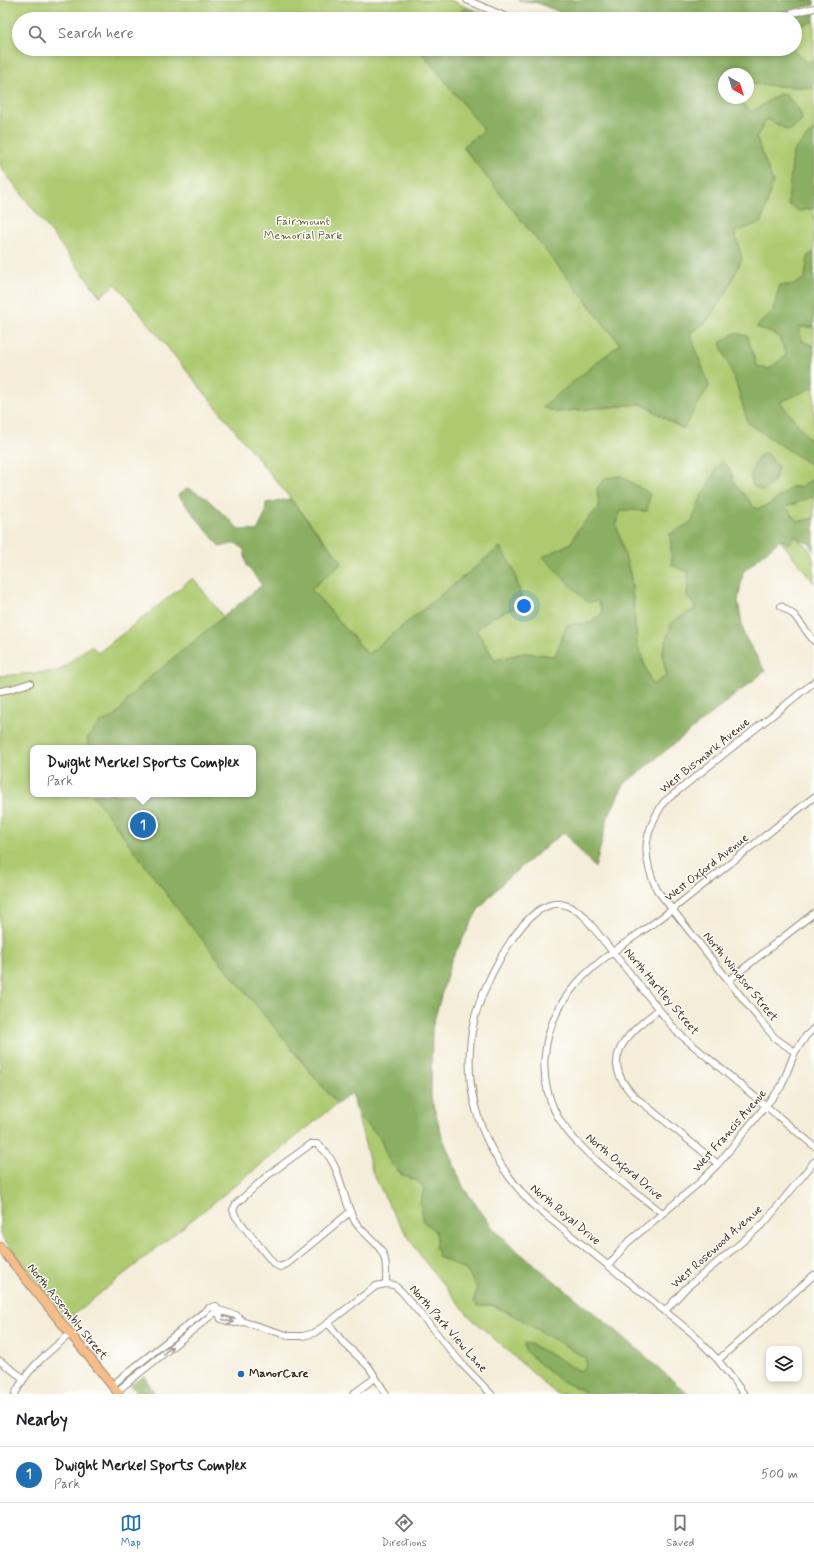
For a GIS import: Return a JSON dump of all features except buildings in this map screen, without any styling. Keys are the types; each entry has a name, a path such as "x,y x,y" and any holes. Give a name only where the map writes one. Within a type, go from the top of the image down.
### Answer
{"main road":[{"name":"North Assembly Street","path":"0,1247 116,1391"}],"street":[{"path":"467,0 495,12"},
{"path":"798,12 814,8"},
{"path":"781,606 794,615 814,640"},
{"name":"West Bismark Avenue","path":"672,910 657,890 649,872 646,852 647,834 654,817 664,802 678,790 814,682"},
{"path":"0,690 10,689 30,683"},
{"name":"West Oxford Avenue","path":"612,952 672,910 814,797"},
{"name":"North Hartley Street","path":"548,905 563,904 583,915 677,1032 695,1049 814,1146"},
{"name":"North Royal Drive","path":"548,905 534,913 525,922 492,973 481,998 474,1020 471,1041 470,1075 478,1120 486,1141 511,1181 533,1205 692,1334 718,1360 744,1394"},
{"name":"North Windsor Street","path":"672,910 775,1038 795,1052"},
{"path":"729,980 814,913"},
{"name":"North Oxford Drive","path":"612,952 581,978 566,995 554,1015 547,1038 544,1064 547,1088 553,1106 563,1125 581,1147 662,1214"},
{"path":"658,1010 635,1028 623,1041 617,1058 618,1073 625,1086 634,1096 718,1164"},
{"name":"West Francis Avenue","path":"608,1266 627,1243 699,1184 718,1164 766,1108 781,1087 795,1052 806,1036 814,1028"},
{"path":"217,1308 222,1319 234,1323 244,1322 276,1332 303,1336 314,1332 328,1323 376,1286 386,1284 386,1265 384,1255 356,1223 350,1212 332,1161 317,1144 311,1144 268,1175 236,1204 233,1210 236,1217 274,1264 280,1267 287,1264 350,1212"},
{"name":"West Rosewood Avenue","path":"665,1311 686,1288 764,1222 814,1162"},
{"path":"718,1360 814,1275"},
{"name":"North Park View Lane","path":"386,1284 394,1285 402,1292 462,1364 491,1394"},
{"path":"116,1391 148,1357 209,1308 217,1308"},
{"path":"116,1391 192,1331 217,1308"},
{"path":"328,1323 343,1342 361,1358 386,1394"},
{"path":"187,1325 192,1331"},
{"path":"15,1394 23,1378 42,1358 70,1334"},
{"path":"148,1357 151,1364"},
{"path":"0,1361 23,1378"},
{"path":"353,1394 375,1378"}],"green space":[{"name":"Fairmount Memorial Park","path":"0,0 450,0 466,7 460,12 12,12 12,56 425,56 485,130 463,147 620,344 543,407 555,412 642,404 682,429 709,386 690,333 707,321 742,259 734,232 773,182 756,137 767,119 779,94 752,112 742,104 754,104 754,84 814,88 814,129 793,152 799,211 814,208 814,252 808,256 805,278 794,285 780,286 773,311 756,327 779,336 786,355 770,369 757,366 737,386 748,423 811,465 814,463 814,478 801,487 791,487 769,505 756,509 735,484 728,466 701,497 692,522 687,596 696,608 662,654 667,676 652,686 637,644 631,577 616,524 621,509 647,511 599,507 579,528 571,543 544,557 598,601 603,612 590,623 567,625 555,656 523,653 495,660 476,630 492,617 523,604 500,547 368,654 311,589 342,562 116,284 100,296 0,166"},
{"path":"518,0 814,0 814,5 781,12 559,12 538,3"},
{"path":"466,7 479,12 460,12"},
{"path":"814,11 814,21 802,25 802,14"},
{"path":"814,21 814,58 807,63 800,56 802,56 802,25"},
{"path":"425,56 800,56 807,63 814,58 814,88 754,84 754,68 718,68 718,90 716,92 718,93 718,104 742,104 752,112 779,94 786,95 800,111 802,121 789,131 767,119 756,137 773,182 762,222 735,232 742,259 726,293 707,321 690,333 709,386 683,429 642,404 555,412 542,407 620,344 463,147 484,130"},
{"path":"814,129 814,208 799,211 788,204 793,152"},
{"path":"814,252 814,327 799,327 802,341 814,346 814,387 780,402 814,445 814,463 811,465 748,423 737,386 720,343 735,333 747,336 757,366 769,369 786,355 779,336 756,327 773,311 780,285 794,285 805,278 808,256"},
{"path":"799,327 814,327 814,346 802,341"},
{"path":"814,387 814,445 780,402"},
{"path":"767,453 778,466 774,482 763,491 753,486 750,476 758,457"},
{"path":"721,461 728,466 735,484 756,509 769,505 791,487 801,487 814,478 814,496 786,507 798,522 814,518 814,552 810,544 794,536 789,544 780,540 743,572 738,601 744,635 765,671 624,784 608,817 595,868 564,832 505,880 478,910 451,961 432,1028 431,1097 442,1136 463,1187 493,1228 510,1245 620,1334 688,1394 587,1394 580,1389 559,1380 525,1351 524,1343 531,1344 580,1371 587,1364 585,1358 510,1313 493,1305 477,1306 474,1301 477,1287 466,1270 439,1257 435,1246 437,1240 436,1232 423,1221 420,1204 424,1189 419,1182 401,1174 390,1163 379,1136 358,1117 352,1093 337,1104 182,915 94,797 256,797 256,745 88,745 87,738 102,721 115,717 132,694 149,678 262,585 247,566 244,550 236,543 220,547 178,495 188,488 206,498 239,529 257,531 265,515 266,503 290,499 342,563 311,589 368,654 500,547 514,570 523,604 492,617 476,630 495,660 523,653 555,656 567,625 590,623 603,612 598,601 587,602 543,557 571,543 579,528 599,507 597,488 605,478 621,476 650,494 647,511 621,510 616,524 631,577 637,644 652,685 667,676 662,654 672,622 696,608 687,596 689,572 672,566 670,534 692,522 701,497"},
{"path":"814,496 814,518 798,522 786,507"},
{"path":"794,536 806,545 812,554 814,565 814,583 780,540 789,544"},
{"path":"193,578 233,629 221,745 30,745 30,797 256,797 399,961 291,1049 337,1104 68,1319 0,1235 0,676 59,671 91,645 98,653"},
{"path":"358,1117 379,1136 390,1162 401,1174 419,1182 424,1189 420,1204 436,1232 439,1257 466,1270 477,1287 474,1300 504,1310 518,1317 585,1358 587,1364 580,1371 531,1344 559,1380 580,1389 587,1394 558,1394 554,1392 470,1317 424,1261 394,1215 372,1171"},
{"path":"144,1376 155,1394 138,1392 131,1385"}],"place":[{"name":"Dwight Merkel Sports Complex","path":"143,825"},
{"name":"ManorCare","path":"241,1374"}]}
